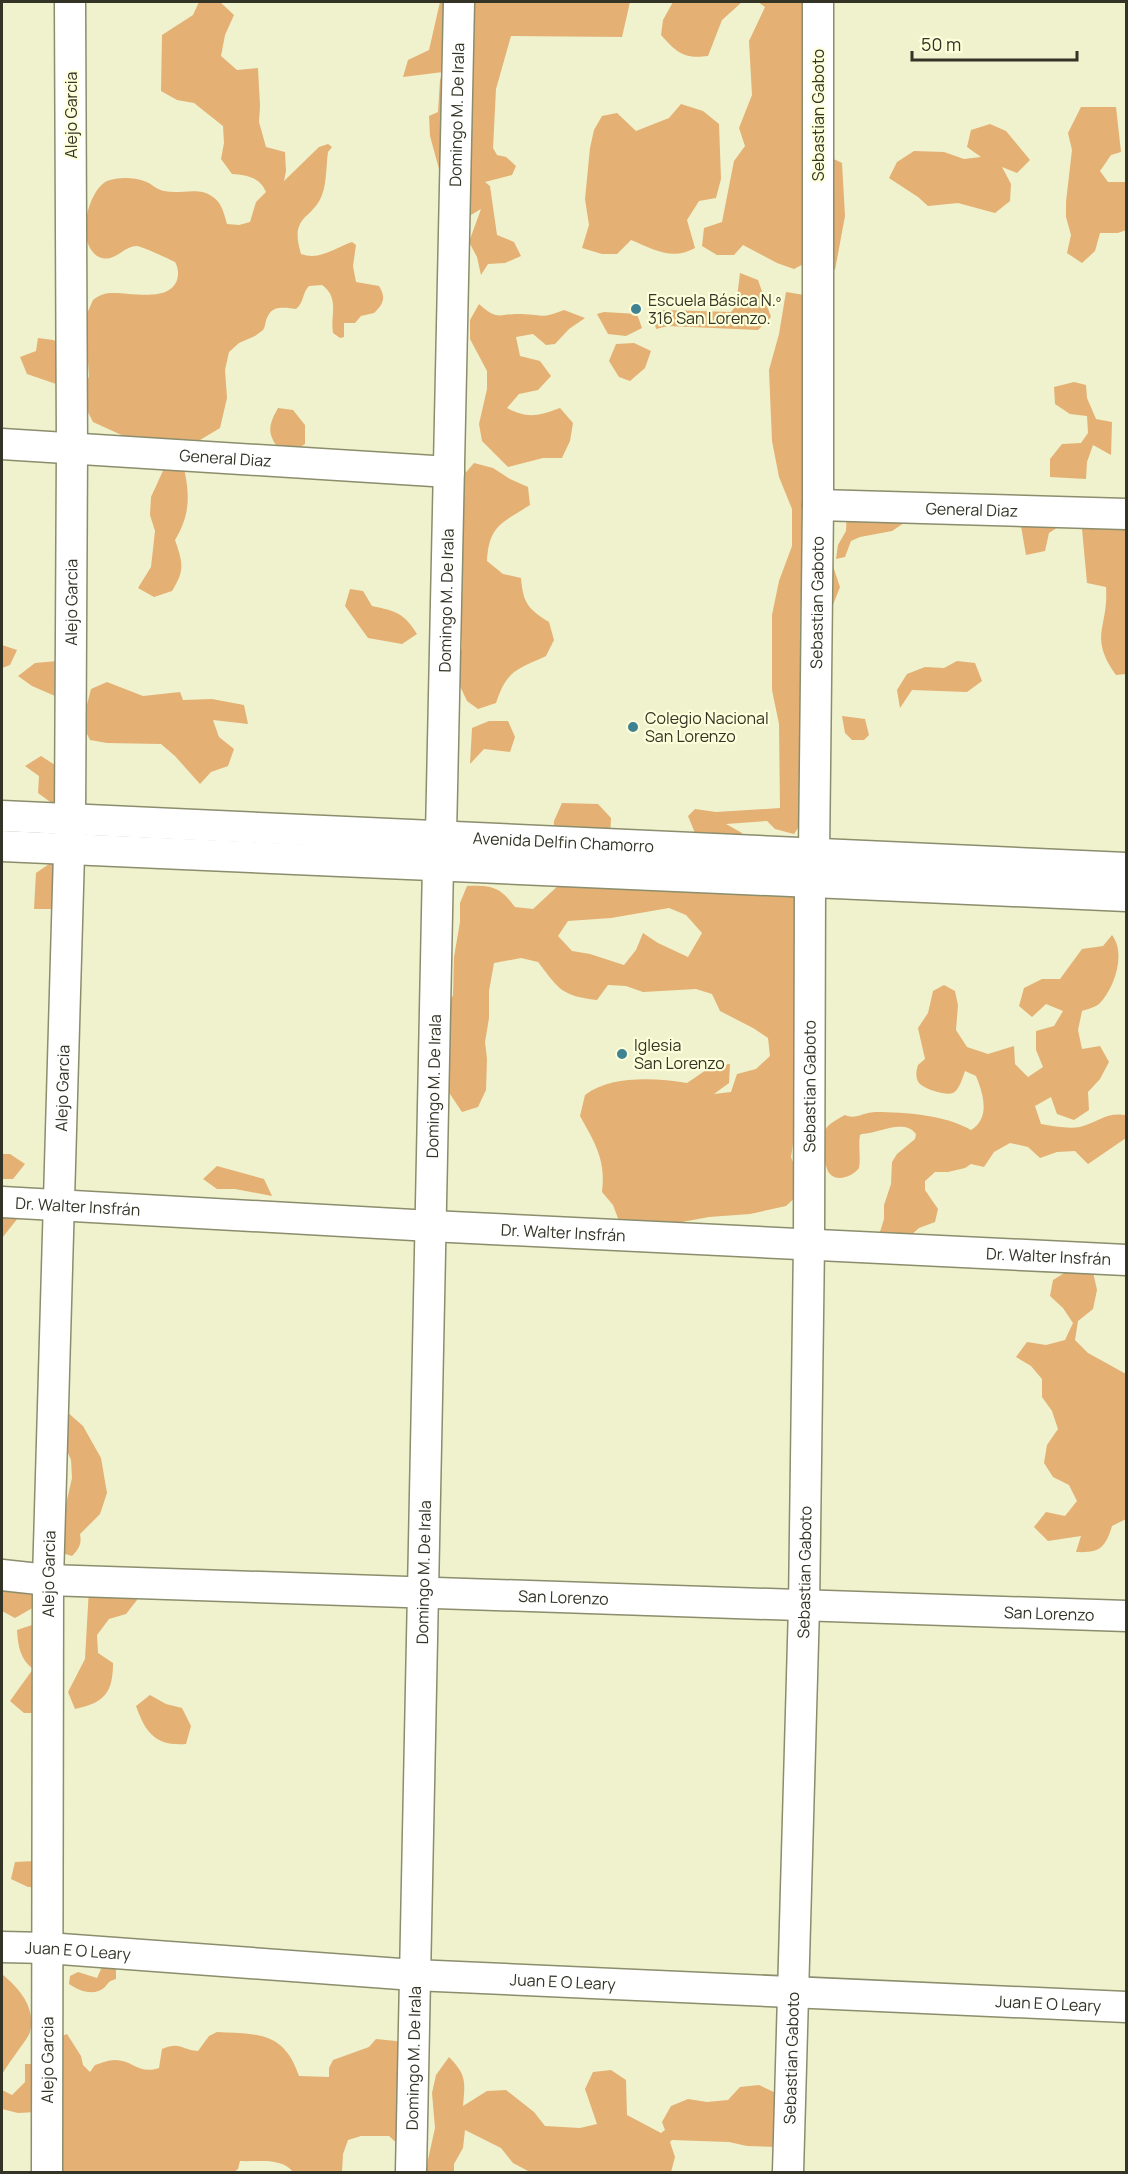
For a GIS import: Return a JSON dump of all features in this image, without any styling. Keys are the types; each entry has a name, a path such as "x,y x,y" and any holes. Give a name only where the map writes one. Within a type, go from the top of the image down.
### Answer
{"street":[{"name":"Alejo Garcia","path":"47,2172 48,1580 70,819 72,448 70,2"},
{"name":"Domingo M. De Irala","path":"411,2172 438,865 441,835 459,2"},
{"name":"Sebastian Gaboto","path":"788,2172 804,1606 818,505 818,2"},
{"name":"General Diaz","path":"2,444 449,472"},
{"name":"General Diaz","path":"818,505 1126,514"},
{"name":"Avenida Delfin Chamorro","path":"2,816 441,835 1126,896"},
{"name":"Avenida Delfin Chamorro","path":"2,846 438,865 1126,868"},
{"name":"Dr. Walter Insfrán","path":"2,1202 431,1226 1126,1260"},
{"name":"San Lorenzo","path":"2,1575 48,1580 1126,1616"},
{"name":"Juan E O Leary","path":"2,1947 46,1948 414,1975 1126,2007"}],"shaded area":[{"path":"199,2 220,2 234,15 225,35 221,56 237,70 258,68 259,122 266,147 285,152 284,181 319,147 328,144 332,147 328,152 322,195 300,225 298,241 301,254 321,255 352,242 356,245 353,266 356,282 379,286 383,300 374,313 361,316 355,323 344,323 344,337 340,338 333,333 331,295 322,285 309,286 296,309 273,310 263,330 239,343 229,352 225,370 227,398 220,428 200,440 128,438 93,422 85,406 85,388 89,376 85,318 93,300 104,294 148,295 166,292 177,280 178,271 175,262 137,246 114,257 104,259 92,251 87,241 86,218 94,195 107,181 125,178 144,181 164,191 201,192 219,202 227,224 239,225 250,222 256,202 266,192 256,180 232,174 221,159 224,143 223,126 194,103 177,100 161,91 162,35 193,15"},
{"path":"440,2 630,2 622,37 511,36 496,89 493,148 497,155 506,157 516,166 512,175 485,182 490,186 497,235 514,242 521,256 505,263 488,264 481,275 477,257 469,242 481,209 466,218 445,191 430,136 429,116 438,112 440,80 443,72 403,77 408,60 429,50"},
{"path":"673,2 742,2 722,20 708,56 693,57 682,53 661,35 663,20"},
{"path":"758,2 823,2 817,151 842,163 845,216 835,270 813,259 794,269 777,263 743,245 734,255 717,255 702,246 704,228 722,222 734,161 745,146 739,128 752,95 749,41 765,7"},
{"path":"681,104 703,111 719,124 721,179 716,198 699,201 687,220 695,248 687,252 670,254 631,240 617,254 602,254 582,248 589,225 585,199 590,148 594,130 602,116 617,113 636,131 669,118"},
{"path":"1081,107 1116,107 1121,152 1111,155 1100,171 1108,182 1126,182 1126,230 1118,233 1100,233 1095,251 1082,263 1067,253 1071,235 1066,217 1072,150 1068,133"},
{"path":"990,124 1006,131 1030,160 1017,173 1002,167 1011,184 1010,201 995,213 958,203 928,206 889,178 897,162 914,151 944,152 964,159 981,157 967,147 971,130"},
{"path":"740,273 758,280 771,317 758,330 668,326 656,329 654,311 731,312 736,306"},
{"path":"786,292 810,296 817,518 840,587 813,656 817,761 831,802 821,817 804,819 794,834 775,829 767,821 726,824 742,833 741,851 695,833 688,816 695,809 716,812 780,808 779,724 772,690 772,615 779,581 792,546 792,509 779,477 772,441 769,370 779,334"},
{"path":"479,304 495,315 539,316 564,310 585,318 569,329 555,344 546,345 533,334 516,337 520,356 540,361 551,376 538,390 519,394 507,408 521,414 533,415 560,408 573,423 570,441 562,458 543,458 508,467 482,441 479,424 487,389 487,371 470,339 470,320"},
{"path":"604,312 637,314 642,328 626,336 608,334 597,314"},
{"path":"38,338 53,340 68,346 59,385 27,374 20,357 36,351"},
{"path":"634,343 651,351 645,368 630,381 619,377 609,361 616,344"},
{"path":"1074,382 1086,385 1087,398 1096,419 1112,422 1111,455 1093,445 1087,462 1086,479 1050,477 1050,459 1062,444 1081,443 1088,433 1087,416 1070,414 1055,404 1054,387"},
{"path":"278,408 293,410 305,425 305,444 297,449 279,449 272,438 270,428"},
{"path":"167,462 184,468 187,488 186,514 175,540 180,555 181,572 172,591 154,597 138,588 151,567 155,531 150,515 151,497"},
{"path":"474,463 493,468 528,487 530,505 505,521 494,532 488,549 487,561 503,574 521,578 525,599 531,609 549,622 554,640 546,656 520,668 509,677 496,703 478,709 467,701 459,684 457,666 462,647 462,477"},
{"path":"847,509 907,521 892,531 851,541 845,557 836,559 838,545 846,531"},
{"path":"1032,512 1126,518 1126,674 1116,675 1103,650 1101,640 1106,587 1087,583 1082,529 1064,523 1049,533 1045,551 1026,555 1021,526"},
{"path":"350,589 363,591 372,606 399,614 408,621 417,634 402,644 368,638 345,606"},
{"path":"2,645 17,650 10,665 2,668"},
{"path":"57,661 61,694 55,696 32,686 18,676 35,663"},
{"path":"957,661 975,663 982,681 967,692 912,690 900,708 897,690 907,674 925,667 944,668"},
{"path":"107,682 143,696 180,692 183,700 212,699 244,705 248,724 213,720 219,737 234,749 228,766 211,772 200,784 161,744 107,743 90,740 82,724 91,689"},
{"path":"842,716 865,719 869,735 864,740 852,740 845,733"},
{"path":"489,721 508,721 515,737 510,752 484,749 470,764 472,728"},
{"path":"41,756 58,767 60,787 53,804 38,793 39,776 25,766"},
{"path":"562,803 598,804 611,818 610,836 553,841 554,821"},
{"path":"52,862 68,875 57,909 34,909 36,873"},
{"path":"560,884 796,896 800,1099 791,1157 798,1175 799,1194 786,1206 750,1214 709,1217 655,1227 619,1221 613,1205 602,1192 601,1161 595,1143 580,1116 585,1095 608,1084 621,1081 648,1079 687,1083 712,1066 730,1064 729,1083 714,1094 731,1092 737,1074 756,1069 770,1056 768,1038 720,1011 712,994 696,989 643,992 626,986 608,985 597,1000 576,996 562,990 538,962 521,958 494,963 485,1042 486,1090 478,1107 462,1112 446,1088 445,1012 453,995 454,957 460,922 460,903 467,886 483,886 500,891 515,907 533,909","holes":["669,908 686,915 702,933 688,957 643,933 636,950 624,965 572,951 558,936 568,921 611,918"]},
{"path":"1112,935 1118,951 1114,979 1100,1003 1082,1011 1078,1030 1082,1049 1100,1046 1109,1062 1100,1079 1088,1092 1089,1110 1074,1120 1057,1114 1051,1097 1035,1106 1041,1124 1060,1127 1080,1127 1107,1116 1126,1115 1126,1138 1088,1164 1075,1151 1057,1152 1040,1158 1028,1147 1010,1143 994,1152 984,1167 971,1164 965,1168 948,1172 935,1172 925,1181 925,1190 938,1209 935,1222 919,1228 909,1237 879,1235 884,1219 884,1205 891,1184 892,1162 897,1154 915,1139 916,1134 911,1129 898,1127 860,1135 859,1168 849,1176 836,1178 829,1173 826,1164 823,1139 825,1130 845,1115 852,1117 872,1112 888,1112 937,1118 971,1130 981,1119 984,1105 976,1076 965,1071 957,1089 950,1094 926,1088 918,1082 916,1072 918,1065 925,1059 918,1028 928,1013 933,991 944,985 955,991 958,1005 956,1030 967,1047 988,1054 1014,1046 1015,1064 1028,1077 1043,1067 1036,1050 1036,1031 1054,1026 1063,1011 1046,1004 1032,1017 1019,1006 1024,988 1042,979 1060,979 1082,949 1103,946"},
{"path":"2,1154 10,1154 25,1164 13,1179 2,1179"},
{"path":"217,1166 264,1179 272,1196 235,1189 217,1189 203,1179"},
{"path":"2,1208 18,1218 2,1238"},
{"path":"1074,1267 1093,1272 1097,1290 1093,1309 1078,1321 1075,1340 1088,1353 1126,1374 1126,1519 1112,1526 1104,1545 1090,1552 1076,1552 1081,1536 1048,1541 1034,1527 1046,1512 1065,1516 1077,1501 1069,1485 1053,1477 1044,1463 1047,1445 1058,1429 1052,1411 1042,1397 1042,1379 1031,1366 1016,1357 1027,1342 1046,1345 1065,1340 1073,1323 1063,1308 1050,1296 1053,1280"},
{"path":"66,1411 83,1426 101,1458 107,1493 100,1514 80,1534 81,1541 72,1556 62,1553 63,1517 72,1478 71,1460 57,1427"},
{"path":"127,1584 137,1600 126,1614 109,1619 97,1635 98,1653 113,1663 109,1689 100,1700 75,1709 68,1692 85,1659 89,1588"},
{"path":"2,1585 44,1587 36,1606 15,1618 2,1611"},
{"path":"35,1624 42,1713 24,1713 10,1701 33,1669 20,1652 17,1630"},
{"path":"150,1695 166,1704 182,1708 191,1726 186,1744 167,1743 148,1731 136,1706"},
{"path":"34,1861 46,1888 28,1887 11,1879 15,1862"},
{"path":"108,1963 116,1970 116,1979 101,1990 87,1992 69,1984 70,1976 78,1972 97,1978 101,1969"},
{"path":"3,1975 21,1993 29,2007 31,2023 30,2032 2,2075 2,1980"},
{"path":"217,2032 257,2035 278,2043 293,2062 299,2076 329,2077 329,2068 333,2060 369,2047 376,2039 396,2041 404,2045 403,2149 389,2136 361,2136 348,2140 343,2154 342,2172 293,2172 276,2162 240,2161 238,2169 234,2172 50,2172 49,2041 67,2034 81,2056 83,2065 90,2072 95,2065 115,2060 127,2062 141,2069 152,2070 159,2068 162,2049 177,2046 198,2051 209,2036"},
{"path":"449,2057 462,2074 463,2106 487,2091 506,2090 534,2112 545,2126 580,2128 597,2124 585,2089 593,2072 611,2070 626,2080 627,2115 661,2133 665,2130 662,2122 671,2106 688,2099 707,2102 728,2100 740,2087 759,2085 776,2093 805,2148 672,2140 670,2142 675,2157 671,2172 530,2172 513,2163 501,2148 465,2130 463,2148 454,2164 454,2172 427,2172 435,2128 432,2093 436,2075"},
{"path":"25,2064 43,2064 36,2112 18,2113 2,2109 2,2090 12,2095 25,2082"}],"place":[{"name":"Escuela Básica N.º 316 San Lorenzo.","path":"636,309"},
{"name":"Colegio Nacional San Lorenzo","path":"633,727"},
{"name":"Iglesia San Lorenzo","path":"622,1054"}]}
